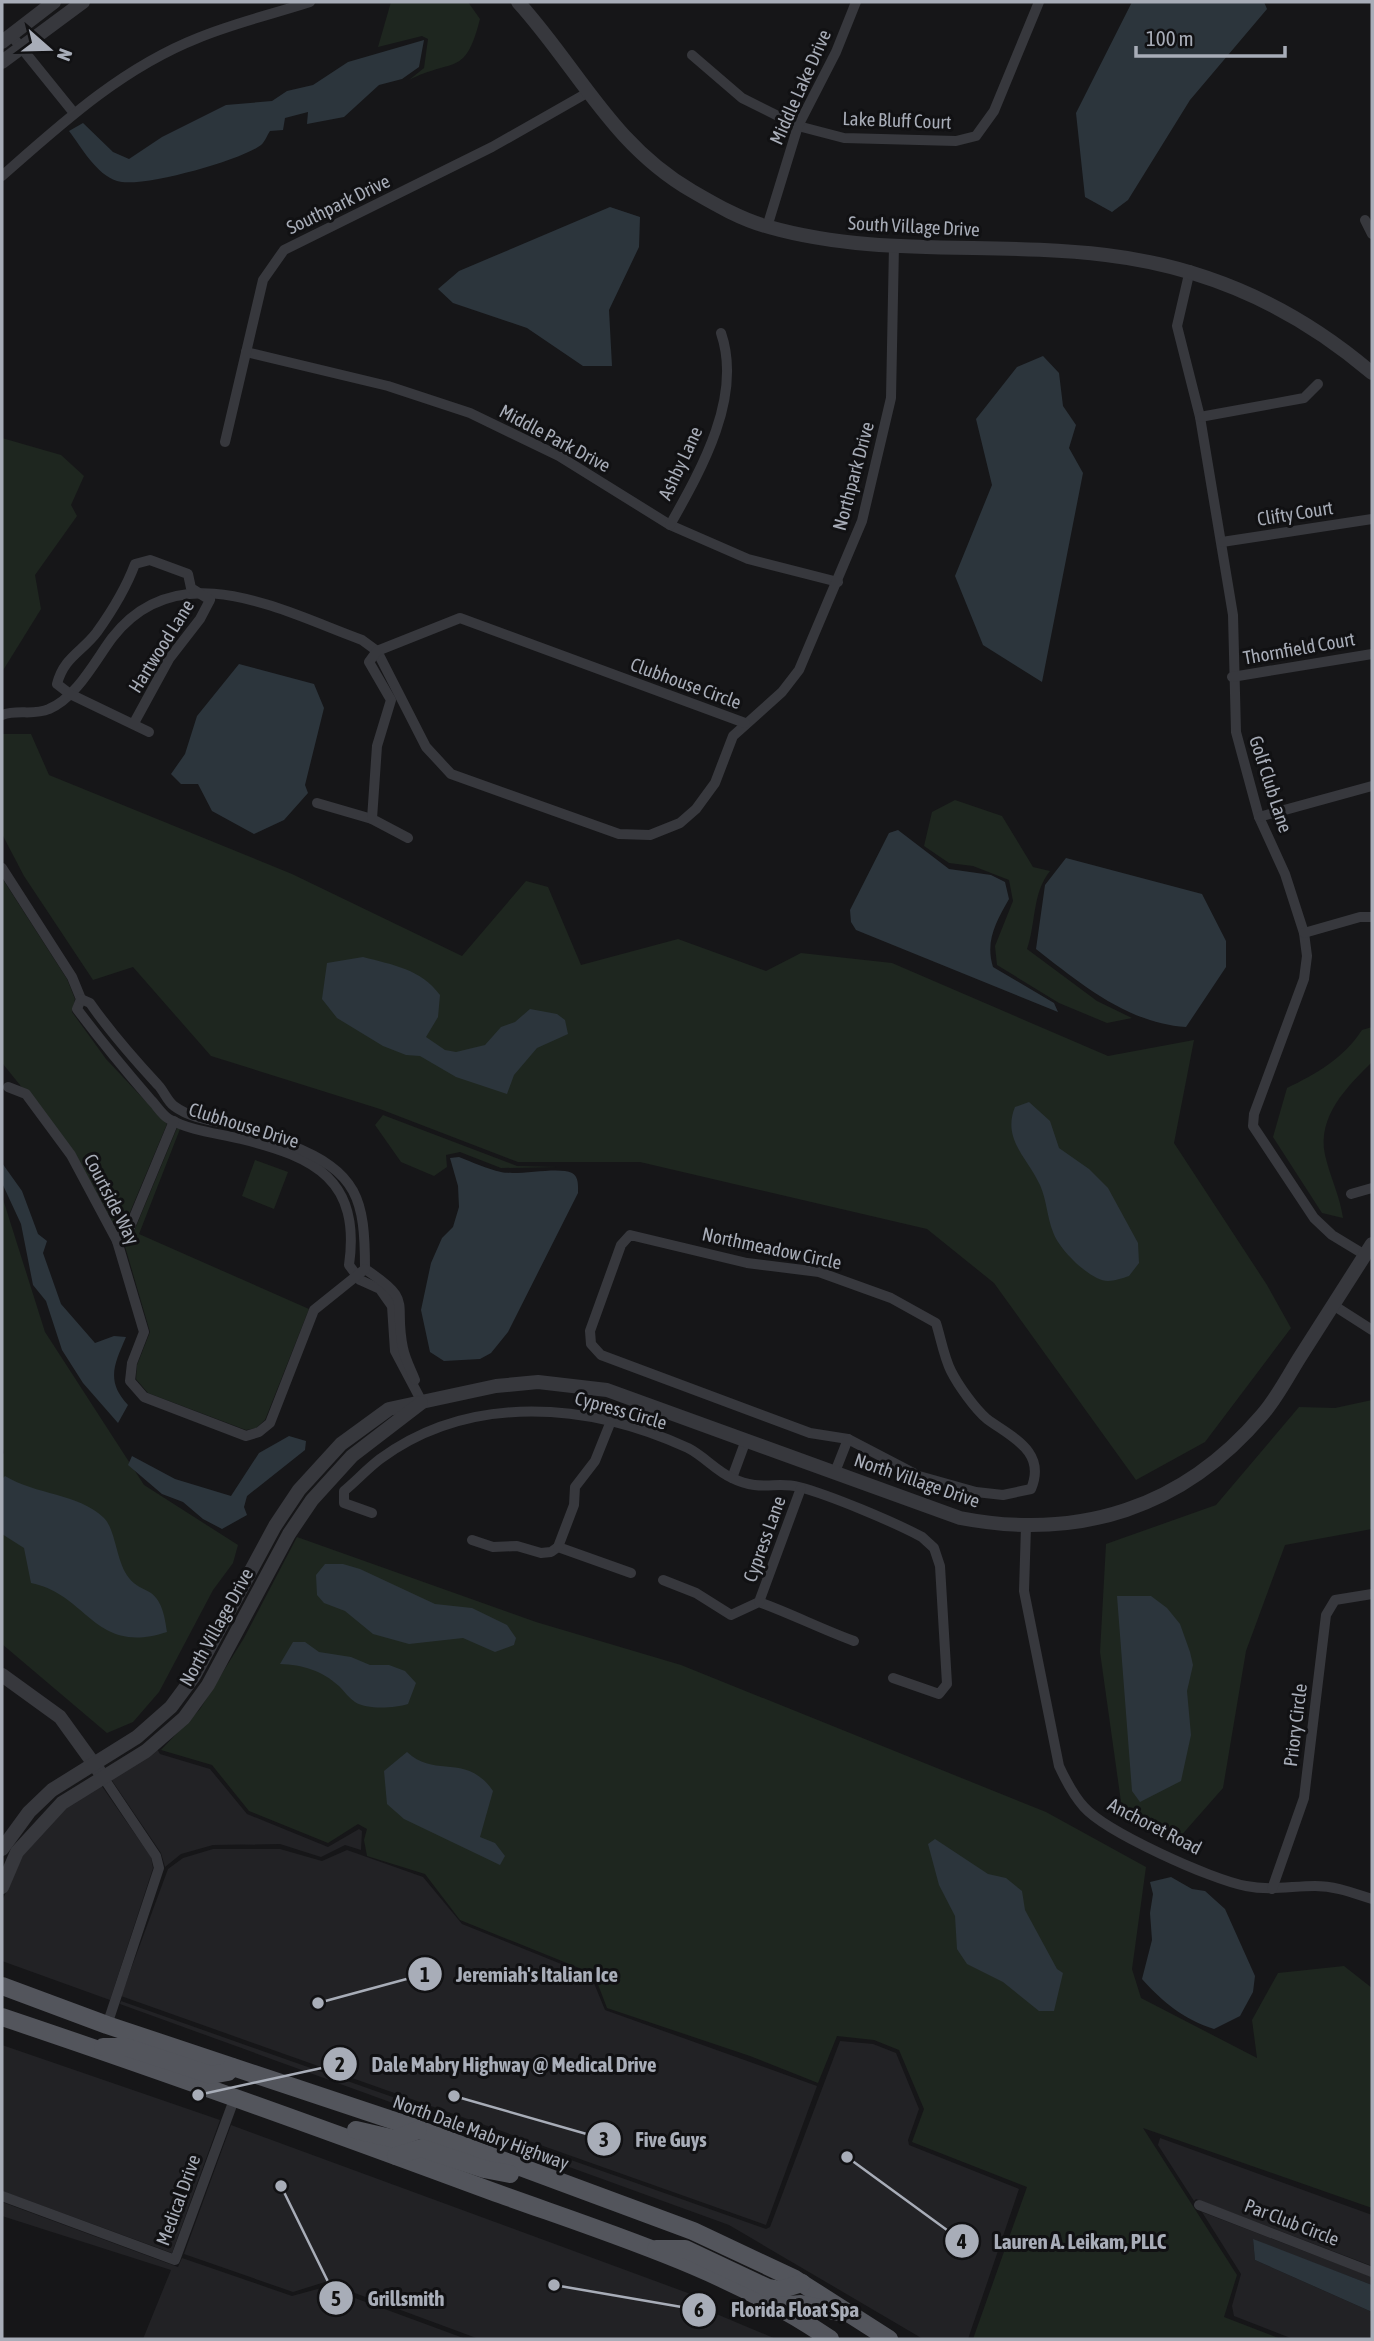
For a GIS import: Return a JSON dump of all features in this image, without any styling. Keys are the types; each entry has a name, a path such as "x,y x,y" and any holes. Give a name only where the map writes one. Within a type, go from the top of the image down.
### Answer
{"main road":[{"name":"North Dale Mabry Highway","path":"2,1986 107,2025 418,2130 693,2231 802,2283 889,2339"},
{"path":"2,2017 235,2097 652,2250 777,2306 830,2339"},
{"path":"89,2046 126,2047 211,2075 228,2072 232,2067"},
{"path":"235,2097 283,2106 376,2136 395,2139 418,2130"},
{"path":"396,2156 421,2148 484,2169 555,2182"},
{"path":"652,2250 685,2249 768,2288 780,2290 802,2283"},
{"path":"777,2306 816,2306 856,2317"}],"street":[{"path":"2,62 11,41 54,2"},
{"path":"11,41 83,2"},
{"path":"2,176 74,113 135,69 197,38 310,2"},
{"name":"South Village Drive","path":"518,2 544,31 587,93 635,151 690,190 767,227 834,242 1106,254 1190,270 1248,291 1295,315 1372,373"},
{"name":"Middle Lake Drive","path":"767,227 798,126 836,52 856,2"},
{"name":"Lake Bluff Court","path":"692,55 741,98 798,126 844,138 956,141 976,135 994,111 1039,2"},
{"path":"11,41 74,113"},
{"name":"Southpark Drive","path":"225,442 263,280 284,250 492,147 587,93"},
{"path":"1365,220 1372,234"},
{"name":"Northpark Drive","path":"745,723 782,692 799,670 862,521 891,398 894,245"},
{"name":"Golf Club Lane","path":"1190,270 1177,326 1200,417 1233,615 1232,677 1236,732 1259,817 1285,874 1304,933 1307,956 1304,979 1254,1114 1253,1126 1314,1218 1332,1235 1369,1250"},
{"name":"Ashby Lane","path":"670,525 693,484 715,433 727,376 727,352 721,332"},
{"name":"Middle Park Drive","path":"246,352 388,386 470,413 559,456 670,525 748,559 838,582"},
{"path":"1200,417 1304,398 1318,384"},
{"name":"Clifty Court","path":"1222,542 1372,519"},
{"path":"70,694 57,684 61,668 96,634 127,587 135,564 150,560 188,574 191,587 199,591 247,597 362,640 377,651 370,658 369,666 391,700 377,746 372,819"},
{"path":"2,715 12,711 35,713 49,709 70,694 126,620 156,601 199,591"},
{"name":"Hartwood Lane","path":"134,723 169,659 210,600 199,591"},
{"name":"Clubhouse Circle","path":"460,618 745,723 733,736 715,783 696,809 680,823 650,835 619,834 451,774 426,747 377,651 460,618"},
{"name":"Thornfield Court","path":"1232,677 1372,654"},
{"name":"Hartwood Lane","path":"70,694 149,732"},
{"path":"1259,817 1372,786"},
{"path":"317,803 372,819 408,838"},
{"name":"Clubhouse Drive","path":"4,870 72,976 81,999 89,1003 124,1050 161,1088 173,1106 199,1117 247,1128 331,1163 345,1178 360,1203 365,1237 360,1272 349,1265 353,1238 350,1209 327,1175 294,1157 166,1118 114,1059 77,1009 81,999"},
{"path":"1304,933 1360,917 1372,917"},
{"path":"114,1059 124,1050"},
{"name":"Courtside Way","path":"8,1087 26,1094 71,1155 117,1241 144,1332 132,1363 130,1381 144,1397 246,1436 259,1432 270,1423 314,1310 360,1272"},
{"path":"117,1241 130,1227 174,1121"},
{"path":"1351,1194 1372,1188"},
{"name":"Northmeadow Circle","path":"630,1236 646,1238 747,1263 819,1272 891,1298 936,1324 951,1371 985,1417 1017,1437 1031,1455 1035,1478 1031,1489 1003,1494 976,1492 919,1476 848,1439 810,1433 601,1355 591,1344 590,1331 621,1245 630,1236"},
{"name":"North Village Drive","path":"2,1849 29,1812 52,1790 137,1737 171,1707 194,1676 275,1526 308,1480 341,1444 389,1409 496,1386 538,1382 574,1384 636,1399 960,1518 1026,1526 1070,1525 1118,1514 1161,1497 1203,1472 1236,1444 1264,1413 1369,1250"},
{"path":"360,1272 380,1289 392,1306 394,1351 422,1402"},
{"path":"1333,1305 1372,1330"},
{"name":"North Village Drive","path":"2,1887 7,1858 62,1803 146,1751 184,1718 208,1685 289,1534 313,1500 352,1456 422,1402"},
{"name":"Cypress Circle","path":"372,1513 344,1503 344,1491 380,1459 425,1433 471,1418 517,1410 563,1411 611,1421 689,1449 732,1478 759,1487 801,1488 914,1533 934,1548 940,1566 947,1684 939,1694 893,1678"},
{"path":"558,1547 574,1506 575,1487 596,1461 611,1421"},
{"path":"835,1472 848,1439"},
{"path":"732,1478 746,1440"},
{"name":"Cypress Lane","path":"759,1602 801,1488"},
{"name":"Anchoret Road","path":"1026,1526 1024,1591 1059,1766 1070,1789 1085,1809 1112,1828 1218,1877 1245,1886 1272,1889 1339,1888 1372,1899"},
{"path":"472,1540 493,1547 517,1546 541,1553 558,1547 631,1573"},
{"path":"663,1580 696,1593 731,1615 759,1602 854,1641"},
{"name":"Priory Circle","path":"1272,1889 1304,1798 1326,1615 1335,1600 1372,1594"},
{"path":"2,1675 14,1681 60,1717 156,1856 159,1868 107,2025"},
{"name":"Medical Drive","path":"2,2196 175,2260 235,2097"},
{"name":"Par Club Circle","path":"1199,2206 1372,2272"}],"shaded area":[{"path":"391,2 468,2 480,19 469,50 456,63 409,80 424,68 428,39 422,36 378,47"},
{"path":"1132,2 1264,2 1267,9 1190,100 1128,200 1112,212 1085,197 1076,113"},
{"path":"424,40 419,67 402,79 379,85 344,117 307,124 308,112 285,118 283,130 270,131 262,144 250,151 190,172 147,181 117,181 96,167 69,131 83,123 113,152 129,159 162,137 226,105 272,101 287,91 313,85 348,62"},
{"path":"610,207 640,217 639,247 609,310 612,366 583,366 527,328 453,303 438,289 459,271"},
{"path":"1043,356 1059,373 1063,406 1076,425 1069,448 1083,473 1042,682 983,645 955,576 992,485 976,419 1017,367"},
{"path":"2,438 61,455 84,476 71,505 77,516 35,575 41,609 2,672"},
{"path":"239,664 314,684 324,708 305,785 308,793 284,820 254,834 212,811 198,784 181,784 171,774 185,754 197,716"},
{"path":"2,734 31,734 49,775 292,874 462,956 526,881 548,887 581,965 678,939 766,971 801,953 892,963 1108,1056 1194,1040 1174,1143 1267,1285 1291,1328 1205,1442 1136,1480 994,1283 927,1229 640,1162 518,1162 380,1109 211,1056 133,967 93,980 24,876 2,834"},
{"path":"955,800 1002,816 1033,867 1050,871 1037,899 1027,949 1097,1001 1132,1018 1107,1023 1059,1003 997,965 995,946 1013,901 1009,880 973,866 949,863 924,846 932,812"},
{"path":"898,830 949,869 991,875 1005,882 1009,899 991,940 993,967 1054,1003 1058,1012 856,930 851,922 850,910 889,833"},
{"path":"1066,858 1202,894 1226,941 1226,967 1186,1027 1164,1024 1124,1010 1088,988 1036,949 1045,885"},
{"path":"2,878 67,979 75,999 72,1012 106,1059 167,1124 125,1224 118,1232 75,1153 3,1064"},
{"path":"363,957 406,969 424,979 440,995 438,1017 426,1037 445,1050 456,1052 485,1045 501,1027 515,1022 530,1009 557,1014 565,1020 568,1034 537,1048 514,1075 507,1094 456,1077 420,1056 406,1055 383,1046 337,1018 322,999 327,963"},
{"path":"1372,1027 1372,1062 1336,1103 1325,1128 1325,1155 1343,1218 1322,1213 1273,1137 1287,1088 1329,1064 1347,1049 1362,1030"},
{"path":"1029,1102 1050,1121 1059,1148 1089,1169 1108,1188 1138,1243 1139,1263 1129,1276 1108,1281 1093,1276 1068,1255 1056,1239 1040,1185 1018,1148 1012,1129 1015,1107"},
{"path":"383,1115 517,1166 558,1167 501,1168 460,1152 446,1155 447,1167 434,1176 401,1162 375,1125"},
{"path":"177,1128 180,1129 139,1234 309,1309 265,1420 256,1428 246,1430 148,1393 136,1379 137,1365 150,1332 124,1243 135,1229"},
{"path":"459,1157 501,1172 566,1171 577,1179 578,1193 508,1332 491,1353 480,1359 444,1361 430,1352 421,1310 431,1263 442,1238 453,1227 459,1207 458,1186 450,1158"},
{"path":"255,1160 288,1172 274,1209 242,1196"},
{"path":"2,1163 22,1191 38,1234 47,1241 43,1253 61,1304 95,1343 114,1336 126,1337 114,1372 116,1388 128,1405 118,1423 83,1383 62,1350 46,1301 33,1285 21,1224 2,1183"},
{"path":"2,1196 45,1332 144,1485 238,1545 233,1563 213,1590 159,1692 133,1722 107,1733 2,1644"},
{"path":"1372,1400 1372,1529 1285,1545 1246,1651 1223,1788 1179,1838 1122,1809 1100,1652 1106,1544 1216,1505 1299,1407 1335,1408"},
{"path":"289,1436 306,1441 305,1450 247,1496 244,1507 247,1515 222,1529 203,1519 183,1502 162,1494 128,1465 132,1456 175,1479 231,1496 259,1453"},
{"path":"5,1476 82,1504 104,1518 111,1530 121,1564 134,1583 151,1593 158,1601 167,1632 143,1637 123,1636 93,1621 50,1589 31,1583 24,1548 2,1534 2,1479"},
{"path":"297,1537 536,1622 681,1665 1046,1812 1146,1867 1132,1969 1141,1998 1257,2058 1252,2020 1278,1973 1344,1966 1372,1988 1372,2208 1143,2128 1237,2275 1224,2317 1281,2339 973,2339 1027,2187 912,2142 924,2109 899,2050 874,2040 837,2036 818,2083 750,2056 607,2008 594,1974 460,1920 425,1874 367,1856 364,1840 367,1829 358,1824 328,1843 249,1811 212,1765 161,1750 200,1709 244,1638"},
{"path":"325,1564 343,1564 360,1569 435,1604 472,1608 507,1625 516,1638 514,1645 495,1652 463,1638 409,1644 373,1634 345,1611 324,1603 317,1595 316,1575"},
{"path":"1117,1596 1151,1596 1167,1608 1180,1624 1193,1665 1187,1691 1191,1735 1181,1781 1140,1802 1132,1791"},
{"path":"293,1642 305,1642 319,1652 351,1657 370,1665 389,1665 405,1671 416,1683 408,1704 381,1708 360,1705 318,1672 280,1664"},
{"path":"157,1749 160,1754 210,1769 247,1814 328,1847 359,1829 362,1831 361,1850 345,1845 321,1857 280,1844 213,1845 181,1854 165,1867 161,1853 111,1779"},
{"path":"407,1752 429,1764 472,1772 483,1779 493,1791 480,1837 495,1843 505,1856 500,1865 404,1819 387,1804 384,1771"},
{"path":"101,1785 151,1857 153,1868 110,2000 2,1961 2,1901 23,1855 66,1807"},
{"path":"935,1839 988,1874 1006,1878 1022,1891 1025,1910 1057,1969 1063,1973 1054,2011 1039,2011 1003,1982 967,1964 957,1949 955,1916 939,1885 928,1844"},
{"path":"213,1849 280,1849 322,1861 347,1850 423,1877 462,1924 591,1976 605,2010 817,2086 766,2225 121,1996 168,1869 183,1858"},
{"path":"1171,1877 1192,1889 1205,1891 1225,1909 1255,1976 1253,1992 1240,2016 1214,2029 1175,2009 1142,1979 1152,1940 1150,1913 1153,1894 1150,1882"},
{"path":"121,2001 766,2229 770,2227 840,2041 873,2044 896,2053 919,2109 908,2140 909,2145 1019,2189 968,2339 923,2339 729,2225 120,2004"},
{"path":"2,2045 220,2120 172,2253 2,2191"},
{"path":"231,2125 696,2296 695,2305 776,2339 479,2339 325,2282 293,2292 184,2254"},
{"path":"1160,2138 1372,2215 1372,2266 1196,2199 1194,2201 1158,2145"},
{"path":"2,2202 178,2267 182,2258 292,2296 325,2287 466,2339 143,2339 171,2270 2,2216"},
{"path":"1202,2212 1372,2277 1372,2285 1253,2240 1255,2260 1372,2312 1372,2339 1293,2339 1234,2316 1232,2306 1241,2274"},
{"path":"1253,2239 1372,2285 1372,2312 1255,2260"}],"place":[{"name":"Jeremiah's Italian Ice","path":"318,2003"},
{"name":"Dale Mabry Highway @ Medical Drive","path":"198,2095"},
{"name":"Five Guys","path":"454,2096"},
{"name":"Lauren A. Leikam, PLLC","path":"847,2157"},
{"name":"Grillsmith","path":"281,2186"},
{"name":"Florida Float Spa","path":"554,2285"}]}
